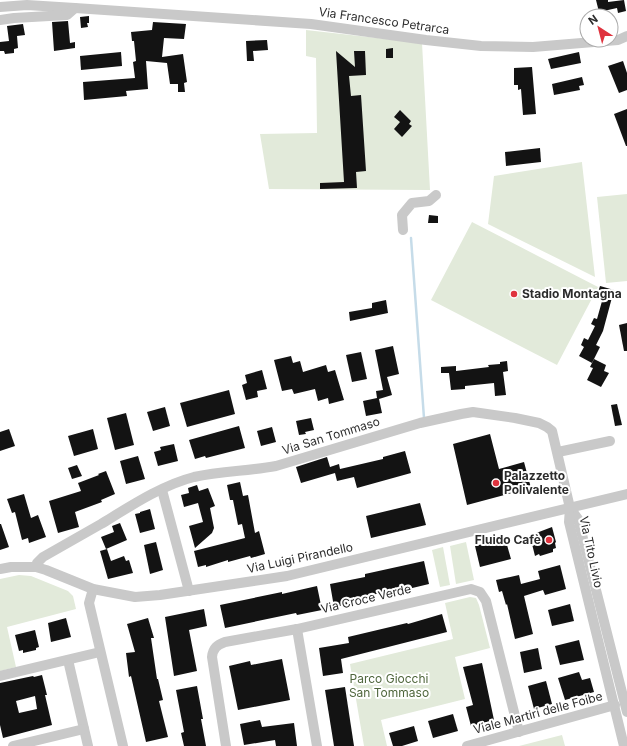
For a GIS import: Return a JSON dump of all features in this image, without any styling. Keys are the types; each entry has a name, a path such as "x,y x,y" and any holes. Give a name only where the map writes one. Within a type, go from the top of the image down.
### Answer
{"street":[{"name":"Via Francesco Petrarca","path":"0,7 27,6 75,8 312,24 481,46 533,47 624,39"},
{"name":"Via Francesco Petrarca","path":"0,20 67,15 75,8"},
{"path":"403,230 402,215 412,203 430,201 436,195"},
{"name":"Via San Tommaso","path":"36,567 37,563 43,558 130,506 193,477 213,473 256,470 276,466 420,423 472,412 539,423 552,431 570,508"},
{"path":"558,452 610,441"},
{"path":"162,490 189,591"},
{"path":"570,508 627,494"},
{"name":"Via Luigi Pirandello","path":"36,567 93,589 135,597 160,595 287,576 570,508"},
{"name":"Via Tito Livio","path":"570,508 569,522 609,660 615,705 624,746"},
{"path":"0,569 11,567 36,567"},
{"path":"93,589 89,603 123,746"},
{"name":"Via Croce Verde","path":"226,746 212,657 213,651 218,645 225,642 471,590 480,592 486,601 519,732"},
{"path":"297,628 317,746"},
{"path":"0,676 100,652"},
{"path":"68,660 88,746"},
{"name":"Via Tito Livio","path":"609,660 625,694 627,712"},
{"name":"Viale Martiri delle Foibe","path":"468,746 615,705"},
{"path":"13,746 84,729"}],"green space":[{"path":"306,30 422,43 430,190 269,189 260,134 317,133 316,58 306,56"},
{"path":"582,162 595,277 488,224 494,176"},
{"path":"627,194 627,281 606,283 597,197"},
{"name":"Stadio Montagna","path":"472,222 598,287 557,365 431,300"},
{"path":"466,542 474,580 456,584 450,546"},
{"path":"443,547 450,585 440,587 432,550"},
{"path":"19,575 31,576 68,591 73,596 76,609 7,627 16,667 0,671 0,579"},
{"name":"Parco Giocchi San Tommaso","path":"470,597 476,598 479,605 490,648 455,657 465,699 381,720 387,746 364,746 350,664 453,639 445,603"},
{"path":"562,735 565,746 519,746"}],"building":[{"path":"596,0 608,0 608,2 624,0 626,11 619,13 619,8 598,8"},
{"path":"89,16 89,23 87,23 88,27 81,28 80,17"},
{"path":"68,21 70,43 75,42 75,48 54,51 52,22"},
{"path":"153,22 186,24 184,39 164,38 162,57 183,54 187,82 184,83 185,92 178,92 178,84 170,84 167,63 146,61 148,89 126,91 127,96 84,100 83,82 135,78 133,62 136,61 134,41 132,41 131,32 152,30"},
{"path":"23,24 25,35 17,36 18,48 14,49 14,53 5,54 4,51 0,51 0,42 9,41 7,26"},
{"path":"267,40 268,50 253,51 254,61 247,61 246,41"},
{"path":"393,48 393,58 386,58 386,49"},
{"path":"336,51 355,67 354,51 365,51 366,75 349,76 351,96 361,95 366,171 356,172 357,188 320,189 320,183 344,182"},
{"path":"121,52 122,66 81,70 80,56"},
{"path":"579,52 581,63 551,69 548,59"},
{"path":"623,61 627,73 627,90 619,93 608,66"},
{"path":"532,67 536,114 523,115 521,89 518,90 518,85 514,85 514,68"},
{"path":"582,77 584,85 579,86 580,90 554,95 552,84"},
{"path":"627,109 627,146 626,146 614,114"},
{"path":"400,110 411,121 409,124 412,126 402,137 394,129 400,122 394,117"},
{"path":"540,148 541,162 506,166 505,152"},
{"path":"429,215 438,216 438,223 428,223"},
{"path":"600,286 614,290 603,331 596,345 600,347 592,363 579,356 584,347 581,345 584,338 588,340 595,326 591,324 594,318 597,319 604,294 598,292"},
{"path":"386,300 388,313 350,321 349,312 372,308 372,303"},
{"path":"627,323 627,351 624,351 619,325"},
{"path":"393,346 399,374 387,377 392,395 379,399 382,413 366,416 363,401 377,398 376,391 383,390 375,350"},
{"path":"361,352 367,379 352,382 346,355"},
{"path":"291,356 293,363 300,361 303,372 326,365 328,372 335,370 344,400 329,404 328,398 318,401 315,389 294,394 292,389 282,391 274,360"},
{"path":"594,359 606,365 604,371 609,373 601,387 587,380 593,368 590,367"},
{"path":"507,361 508,371 503,372 506,395 495,396 494,383 465,386 465,389 451,390 449,373 441,373 441,367 456,366 456,371 489,367 488,365 500,364 500,362"},
{"path":"262,370 267,389 257,391 258,397 246,400 242,385 247,383 245,375"},
{"path":"229,390 235,414 187,427 180,403"},
{"path":"617,404 622,425 615,426 611,405"},
{"path":"165,407 170,426 153,431 147,412"},
{"path":"126,413 134,445 115,450 107,418"},
{"path":"311,418 314,430 305,432 306,434 299,435 296,421"},
{"path":"239,426 245,448 206,458 205,456 195,459 189,440"},
{"path":"272,427 276,442 261,446 257,431"},
{"path":"9,429 15,446 0,451 0,432"},
{"path":"93,429 98,449 74,456 68,436"},
{"path":"490,434 499,469 524,462 531,488 467,505 453,444"},
{"path":"174,444 178,461 158,466 154,452 161,450 160,447"},
{"path":"405,451 411,473 357,488 354,477 337,481 335,473 301,483 296,467 327,457 330,467 339,464 340,469 383,459 383,457"},
{"path":"138,456 145,479 126,484 120,461"},
{"path":"77,465 82,476 72,479 68,468"},
{"path":"106,471 115,494 101,500 102,502 75,512 79,527 58,533 49,501 81,491 78,483"},
{"path":"240,482 243,496 248,495 255,533 259,531 265,554 251,558 250,556 228,562 228,560 206,567 206,565 198,567 194,551 245,538 242,524 238,525 233,500 230,500 227,485"},
{"path":"197,485 199,491 208,488 215,506 210,508 214,528 212,533 195,548 189,526 203,522 198,503 184,507 181,495 189,493 188,488"},
{"path":"24,494 31,518 38,515 46,537 29,543 28,538 22,540 15,512 12,513 7,499"},
{"path":"420,503 426,525 371,538 366,516"},
{"path":"150,509 155,529 140,533 135,514"},
{"path":"120,523 127,540 106,549 101,537 114,532 112,526"},
{"path":"0,524 9,547 0,550"},
{"path":"552,527 556,548 553,549 553,552 535,556 531,535"},
{"path":"505,538 511,559 480,567 475,546"},
{"path":"156,542 163,570 150,574 144,545"},
{"path":"107,549 111,561 124,556 126,561 129,560 133,573 108,579 100,551"},
{"path":"424,561 429,584 358,598 359,602 334,607 330,584 365,577 365,574"},
{"path":"560,565 566,589 545,595 543,590 524,596 533,634 515,639 507,604 506,605 502,591 499,592 496,580 519,575 521,584 540,579 538,571"},
{"path":"317,586 322,610 297,615 296,613 225,628 220,605"},
{"path":"570,604 574,621 552,626 548,610"},
{"path":"204,609 207,626 189,630 197,671 174,676 165,617"},
{"path":"442,614 447,632 341,659 343,673 323,676 319,648 349,643 348,637 408,624"},
{"path":"66,618 71,637 51,642 48,623"},
{"path":"148,618 154,638 151,638 157,679 163,700 159,701 168,737 146,742 131,676 129,677 126,653 135,652 127,624"},
{"path":"35,630 39,647 36,648 36,650 23,653 23,650 19,651 15,635"},
{"path":"579,640 584,660 560,665 555,646"},
{"path":"538,648 542,669 524,673 520,652"},
{"path":"282,659 290,700 238,710 229,666 250,661 251,665"},
{"path":"482,663 494,720 471,726 466,707 473,705 463,667"},
{"path":"579,672 582,680 590,678 594,692 565,700 558,678"},
{"path":"42,675 52,725 3,738 0,725 0,683","holes":["35,696 37,709 19,713 16,701"]},
{"path":"546,681 552,704 534,709 528,686"},
{"path":"197,686 206,746 184,746 181,733 184,732 176,690"},
{"path":"345,687 354,746 334,746 325,690"},
{"path":"453,714 458,731 433,738 428,721"},
{"path":"260,720 262,727 294,723 297,746 276,746 275,740 244,745 240,724"},
{"path":"414,726 418,741 402,746 393,746 389,733"}],"waterway":[{"path":"411,238 424,418"}],"place":[{"name":"Stadio Montagna","path":"514,294"},
{"name":"Palazzetto Polivalente","path":"496,483"},
{"name":"Fluido Cafè","path":"549,540"}]}
